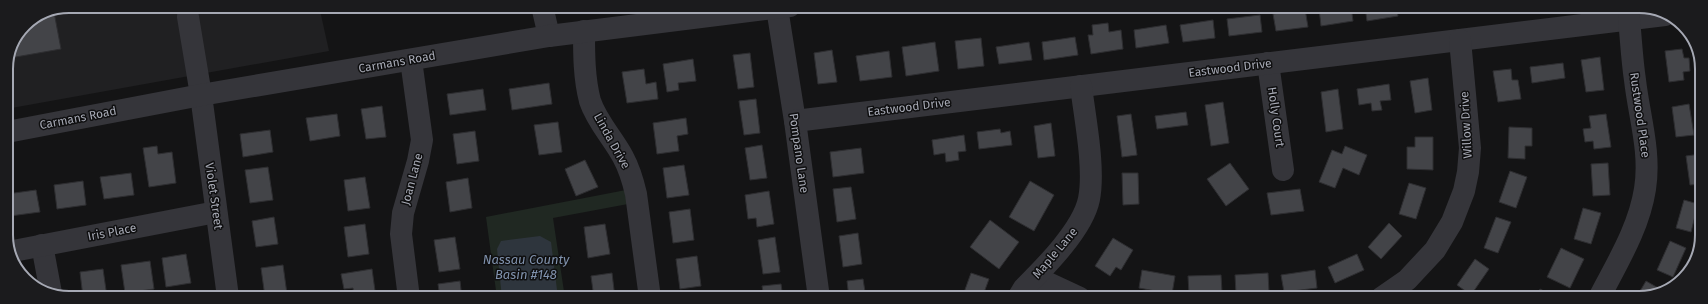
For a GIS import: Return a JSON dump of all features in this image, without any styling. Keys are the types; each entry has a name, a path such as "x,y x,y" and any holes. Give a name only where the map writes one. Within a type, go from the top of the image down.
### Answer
{"street":[{"path":"544,13 549,36"},
{"name":"Carmans Road","path":"13,131 201,95 549,36 708,13"},
{"name":"Pompano Lane","path":"785,13 795,121 818,291"},
{"name":"Eastwood Drive","path":"795,121 1657,16"},
{"name":"Violet Street","path":"188,17 201,95 227,291"},
{"name":"Rustwood Place","path":"1602,291 1635,225 1645,189 1647,170 1646,146 1635,80 1629,19"},
{"name":"Linda Drive","path":"584,31 584,65 590,101 603,127 622,156 633,181 649,291"},
{"name":"Willow Drive","path":"1391,291 1407,280 1435,250 1452,222 1464,191 1468,172 1470,148 1460,40"},
{"name":"Joan Lane","path":"408,291 401,234 403,213 418,161 422,140 411,60"},
{"name":"Holly Court","path":"1268,63 1283,170"},
{"name":"Maple Lane","path":"1022,291 1072,234 1080,222 1089,201 1092,176 1081,86"},
{"name":"Iris Place","path":"15,251 216,212"},
{"path":"42,246 50,288"},
{"path":"1035,277 1065,291"}],"shaded area":[{"path":"321,13 329,51 13,108 13,69 17,47 29,29 47,17 58,14"},
{"name":"Nassau County Basin #148","path":"626,190 628,204 553,218 564,291 496,291 486,217"}],"water":[{"name":"Nassau County Basin #148","path":"540,236 551,242 557,291 501,291 497,249 501,241"}],"building":[{"path":"1306,13 1308,27 1276,31 1273,14"},
{"path":"1320,13 1352,13 1353,21 1321,26"},
{"path":"1366,13 1397,13 1398,16 1367,21"},
{"path":"55,15 61,49 14,57 17,47 29,29 47,17"},
{"path":"1260,15 1262,32 1229,36 1227,19"},
{"path":"1213,20 1215,38 1183,42 1180,25"},
{"path":"1108,23 1109,32 1121,30 1123,49 1091,54 1088,35 1093,35 1092,25"},
{"path":"1166,25 1169,43 1136,48 1134,30"},
{"path":"1075,37 1078,55 1044,60 1042,42"},
{"path":"981,38 984,66 958,69 955,41"},
{"path":"935,42 939,71 906,76 902,47"},
{"path":"1029,42 1032,60 999,64 996,47"},
{"path":"1682,49 1684,58 1689,58 1690,71 1683,72 1684,80 1669,82 1665,51"},
{"path":"832,50 837,82 818,84 814,53"},
{"path":"889,51 892,77 860,81 856,56"},
{"path":"750,53 754,87 738,89 733,55"},
{"path":"1600,57 1604,90 1586,92 1581,60"},
{"path":"693,59 696,81 678,83 679,90 667,92 663,64"},
{"path":"1563,63 1565,78 1532,83 1530,67"},
{"path":"644,69 646,84 656,82 658,99 627,103 622,72"},
{"path":"1511,69 1512,80 1518,80 1521,99 1498,102 1493,71"},
{"path":"1428,78 1432,110 1415,113 1410,81"},
{"path":"549,83 552,104 512,110 509,89"},
{"path":"1389,84 1391,100 1380,101 1382,110 1372,111 1371,103 1359,105 1357,89"},
{"path":"483,89 486,110 450,115 447,94"},
{"path":"1338,89 1343,129 1326,132 1321,92"},
{"path":"756,99 760,133 744,135 739,101"},
{"path":"1223,102 1229,143 1211,146 1205,105"},
{"path":"1689,104 1694,135 1676,137 1672,107"},
{"path":"382,106 386,137 366,139 361,109"},
{"path":"1186,112 1188,125 1157,129 1155,116"},
{"path":"337,114 340,136 310,141 306,118"},
{"path":"1131,114 1137,155 1122,157 1117,116"},
{"path":"1606,114 1611,147 1594,149 1593,141 1585,142 1583,129 1591,128 1589,116"},
{"path":"686,118 688,134 677,136 679,151 657,154 653,123"},
{"path":"558,122 562,152 539,155 534,125"},
{"path":"1051,123 1055,156 1038,158 1034,126"},
{"path":"1509,127 1532,128 1532,146 1525,146 1525,159 1508,158"},
{"path":"1000,129 1001,133 1010,131 1012,145 979,149 977,132"},
{"path":"270,130 273,152 243,157 240,134"},
{"path":"475,131 479,161 457,164 453,134"},
{"path":"964,135 966,151 958,152 959,160 946,162 945,153 934,155 932,140"},
{"path":"1415,137 1433,137 1433,170 1407,169 1407,147 1415,147"},
{"path":"762,145 767,178 750,180 745,148"},
{"path":"157,146 158,154 172,152 176,183 149,187 143,148"},
{"path":"1345,146 1367,155 1359,175 1343,168 1335,188 1319,182 1332,150 1342,154"},
{"path":"861,148 864,173 833,177 830,152"},
{"path":"1695,155 1695,185 1690,185 1686,156"},
{"path":"585,160 598,187 576,196 565,169"},
{"path":"1230,163 1249,189 1226,206 1207,179"},
{"path":"1608,163 1610,195 1593,196 1591,164"},
{"path":"684,165 689,195 667,198 663,168"},
{"path":"268,167 273,200 250,203 245,170"},
{"path":"1510,171 1527,177 1516,208 1499,202"},
{"path":"131,173 134,195 104,199 100,177"},
{"path":"1122,173 1138,173 1139,204 1123,205"},
{"path":"365,177 370,208 348,211 344,180"},
{"path":"468,178 472,208 450,212 446,182"},
{"path":"83,181 86,205 57,209 54,185"},
{"path":"1030,181 1054,195 1034,231 1009,217"},
{"path":"1409,183 1426,188 1416,219 1399,214"},
{"path":"851,187 856,219 837,222 833,189"},
{"path":"1300,189 1304,211 1271,215 1267,193"},
{"path":"36,190 40,212 13,216 13,193"},
{"path":"769,191 774,224 757,227 756,218 748,219 745,195"},
{"path":"1684,200 1695,203 1695,216 1691,232 1676,228"},
{"path":"1583,208 1601,213 1591,244 1574,239"},
{"path":"690,209 694,240 673,243 669,212"},
{"path":"274,217 278,244 256,247 252,221"},
{"path":"1496,217 1511,222 1498,253 1484,248"},
{"path":"990,220 1019,242 999,269 970,247"},
{"path":"1389,223 1402,236 1381,259 1368,247"},
{"path":"365,224 369,254 348,257 344,227"},
{"path":"605,224 610,254 588,258 584,227"},
{"path":"858,233 862,264 843,267 839,236"},
{"path":"455,237 460,269 439,272 434,240"},
{"path":"775,237 780,272 763,274 758,240"},
{"path":"1113,238 1133,250 1121,270 1116,267 1110,276 1095,266"},
{"path":"1670,241 1686,248 1673,277 1657,270"},
{"path":"1561,248 1584,259 1570,288 1547,277"},
{"path":"186,254 191,283 166,287 162,258"},
{"path":"1357,254 1364,270 1335,283 1328,267"},
{"path":"697,256 701,286 680,289 676,259"},
{"path":"1475,259 1489,269 1474,291 1465,291 1457,285"},
{"path":"150,261 154,289 125,291 121,265"},
{"path":"283,265 287,291 264,291 261,268"},
{"path":"103,269 106,291 82,291 80,272"},
{"path":"372,269 375,291 353,291 353,288 344,289 341,274"},
{"path":"1142,270 1175,276 1172,291 1156,291 1139,288"},
{"path":"1315,270 1317,288 1284,291 1281,275"},
{"path":"612,273 614,291 593,291 591,276"},
{"path":"971,273 989,279 985,291 965,291"},
{"path":"1268,273 1269,291 1236,291 1235,275"},
{"path":"1221,275 1222,291 1189,291 1188,276"},
{"path":"863,279 865,291 848,291 847,281"},
{"path":"460,281 461,291 439,291 438,284"},
{"path":"1646,281 1658,288 1650,290 1640,291"},
{"path":"781,284 782,291 763,291 762,286"}]}
